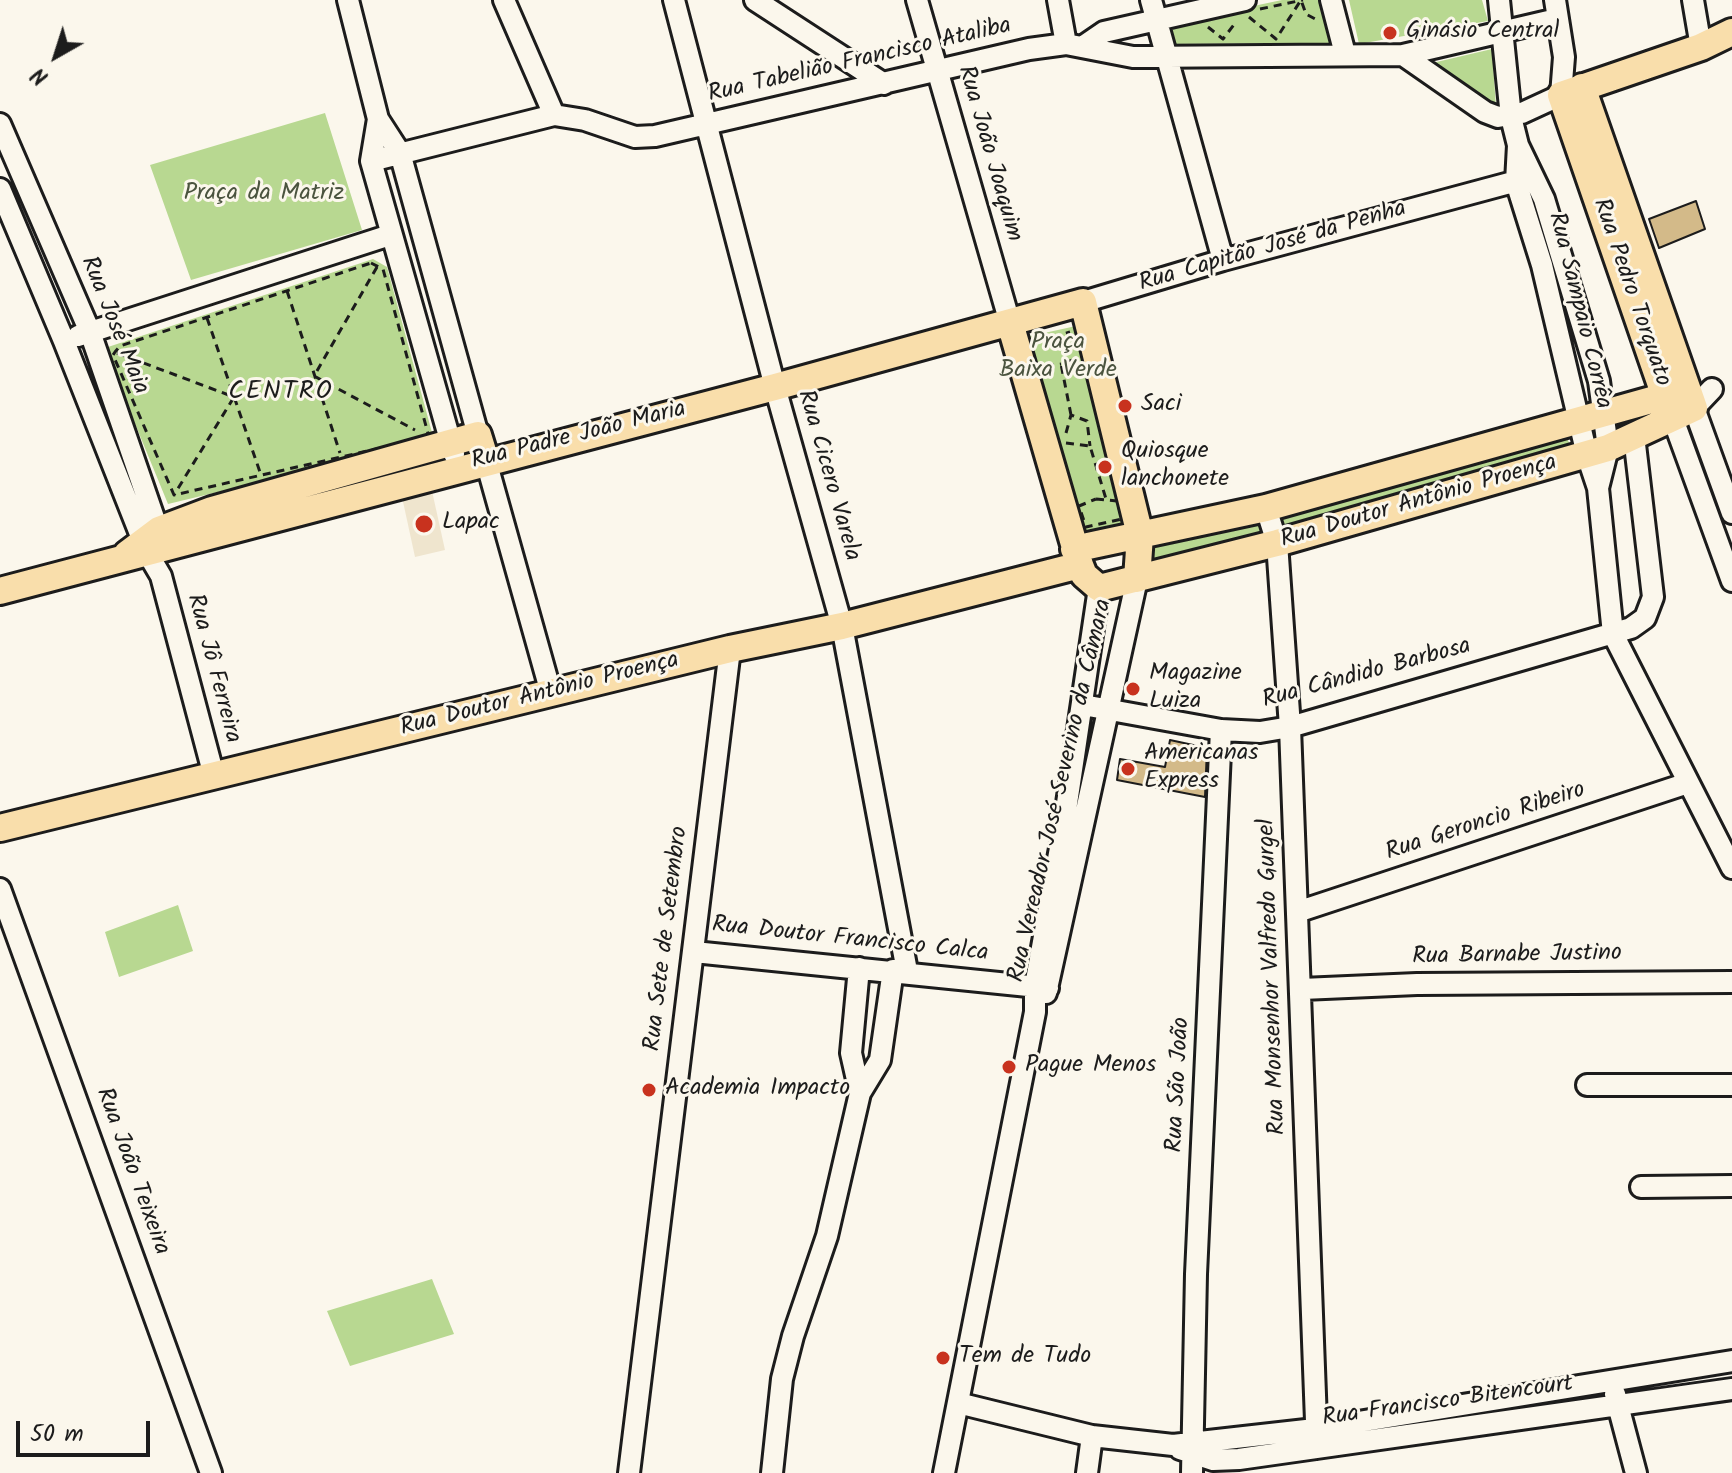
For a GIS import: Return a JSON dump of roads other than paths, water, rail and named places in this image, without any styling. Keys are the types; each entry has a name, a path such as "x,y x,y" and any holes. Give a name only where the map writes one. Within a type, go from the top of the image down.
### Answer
{"main road":[{"path":"1572,91 1701,47 1732,32"},
{"name":"Rua Pedro Torquato","path":"1572,91 1640,289 1686,401"},
{"path":"1010,323 1084,575 1099,588 1137,579 1140,535 1083,302"},
{"name":"Rua Capitão José da Penha","path":"1010,323 1083,302"},
{"name":"Rua Padre João Maria","path":"446,449 486,461 1010,323"},
{"name":"Rua Doutor Antônio Proença","path":"1140,535 1266,508 1605,415 1686,401"},
{"name":"Rua Doutor Antônio Proença","path":"1137,579 1277,543 1597,451 1634,436 1686,401"},
{"path":"0,591 150,551 212,510 310,496 478,435 486,461"},
{"path":"1077,557 1140,535"},
{"name":"Rua Doutor Antônio Proença","path":"0,828 730,649 842,626 1077,557"}],"street":[{"path":"348,0 378,119 400,153 478,435"},
{"path":"504,0 554,115"},
{"name":"Rua Cicero Varela","path":"674,0 775,387 842,626 900,971 880,1060 860,1093"},
{"path":"755,0 829,45 884,84"},
{"name":"Rua João Joaquim","path":"917,0 1010,323"},
{"path":"1058,0 1075,44 1154,10 1245,0"},
{"name":"Rua Sampaio Corrêa","path":"1499,0 1511,117 1542,265 1579,422 1597,451"},
{"path":"1693,0 1701,47"},
{"path":"1327,6 1345,54"},
{"path":"1154,10 1164,58 1223,260"},
{"name":"Rua Tabelião Francisco Ataliba","path":"371,161 554,115 585,120 635,137 708,124 937,70 1075,44 1112,55 1164,58 1403,55 1502,31 1556,10"},
{"name":"Rua Pedro Torquato","path":"1556,10 1572,91"},
{"path":"1403,55 1485,112 1511,117 1572,91"},
{"path":"378,119 371,161 430,378 446,449"},
{"name":"Rua José Maia","path":"1,126 90,332 150,551"},
{"name":"Rua Sampaio Corrêa","path":"1526,179 1567,266 1605,415 1597,451 1598,488 1613,634 1732,868"},
{"name":"Rua Capitão José da Penha","path":"1083,302 1223,260 1526,179"},
{"path":"0,189 150,551"},
{"path":"382,202 412,195"},
{"path":"64,341 392,243 424,243"},
{"path":"430,378 460,370"},
{"path":"1686,401 1732,382"},
{"name":"Rua Pedro Torquato","path":"1686,401 1732,513"},
{"name":"Rua Pedro Torquato","path":"1686,401 1732,581"},
{"name":"Rua Cândido Barbosa","path":"1083,705 1221,730 1260,732 1290,727 1613,634 1645,618 1653,597 1634,436"},
{"path":"486,461 551,693"},
{"name":"Rua Monsenhor Valfredo Gurgel","path":"1266,508 1277,543 1300,911 1316,1439"},
{"name":"Rua Jô Ferreira","path":"150,551 214,776"},
{"name":"Rua Vereador José Severino da Câmara","path":"944,1473 1072,839 1109,710 1137,579"},
{"name":"Rua Vereador José Severino da Câmara","path":"1072,839 1083,705 1099,588"},
{"name":"Rua Sete de Setembro","path":"629,1473 730,649"},
{"name":"Rua São João","path":"1187,1454 1221,730"},
{"name":"Rua Geroncio Ribeiro","path":"1300,911 1688,783"},
{"name":"Rua João Teixeira","path":"0,889 211,1473"},
{"name":"Rua Doutor Francisco Calca","path":"694,952 1041,987"},
{"path":"772,1473 782,1379 793,1336 827,1236 860,1093 851,1053 859,968"},
{"name":"Rua Barnabe Justino","path":"1302,989 1417,984 1732,982"},
{"path":"1587,1085 1732,1085"},
{"path":"1641,1187 1732,1186"},
{"name":"Rua Francisco Bitencourt","path":"958,1403 1092,1436 1213,1460 1239,1459 1316,1439 1612,1383 1732,1364"},
{"path":"1612,1383 1636,1473"},
{"name":"Rua Francisco Bitencourt","path":"1316,1439 1618,1406 1732,1389"},
{"path":"1087,1473 1092,1436"}],"place":[{"name":"Ginásio Central","path":"1390,33"},
{"name":"Saci","path":"1125,406"},
{"name":"Quiosque lanchonete","path":"1105,467"},
{"name":"Lapac","path":"424,524"},
{"name":"Magazine Luiza","path":"1133,689"},
{"name":"Americanas Express","path":"1128,769"},
{"name":"Pague Menos","path":"1009,1067"},
{"name":"Academia Impacto","path":"649,1090"},
{"name":"Tem de Tudo","path":"943,1358"}],"district":[{"name":"CENTRO","path":"281,394"}],"park label":[{"name":"Praça da Matriz","path":"264,195"},
{"name":"Praça Baixa Verde","path":"1058,358"}]}
